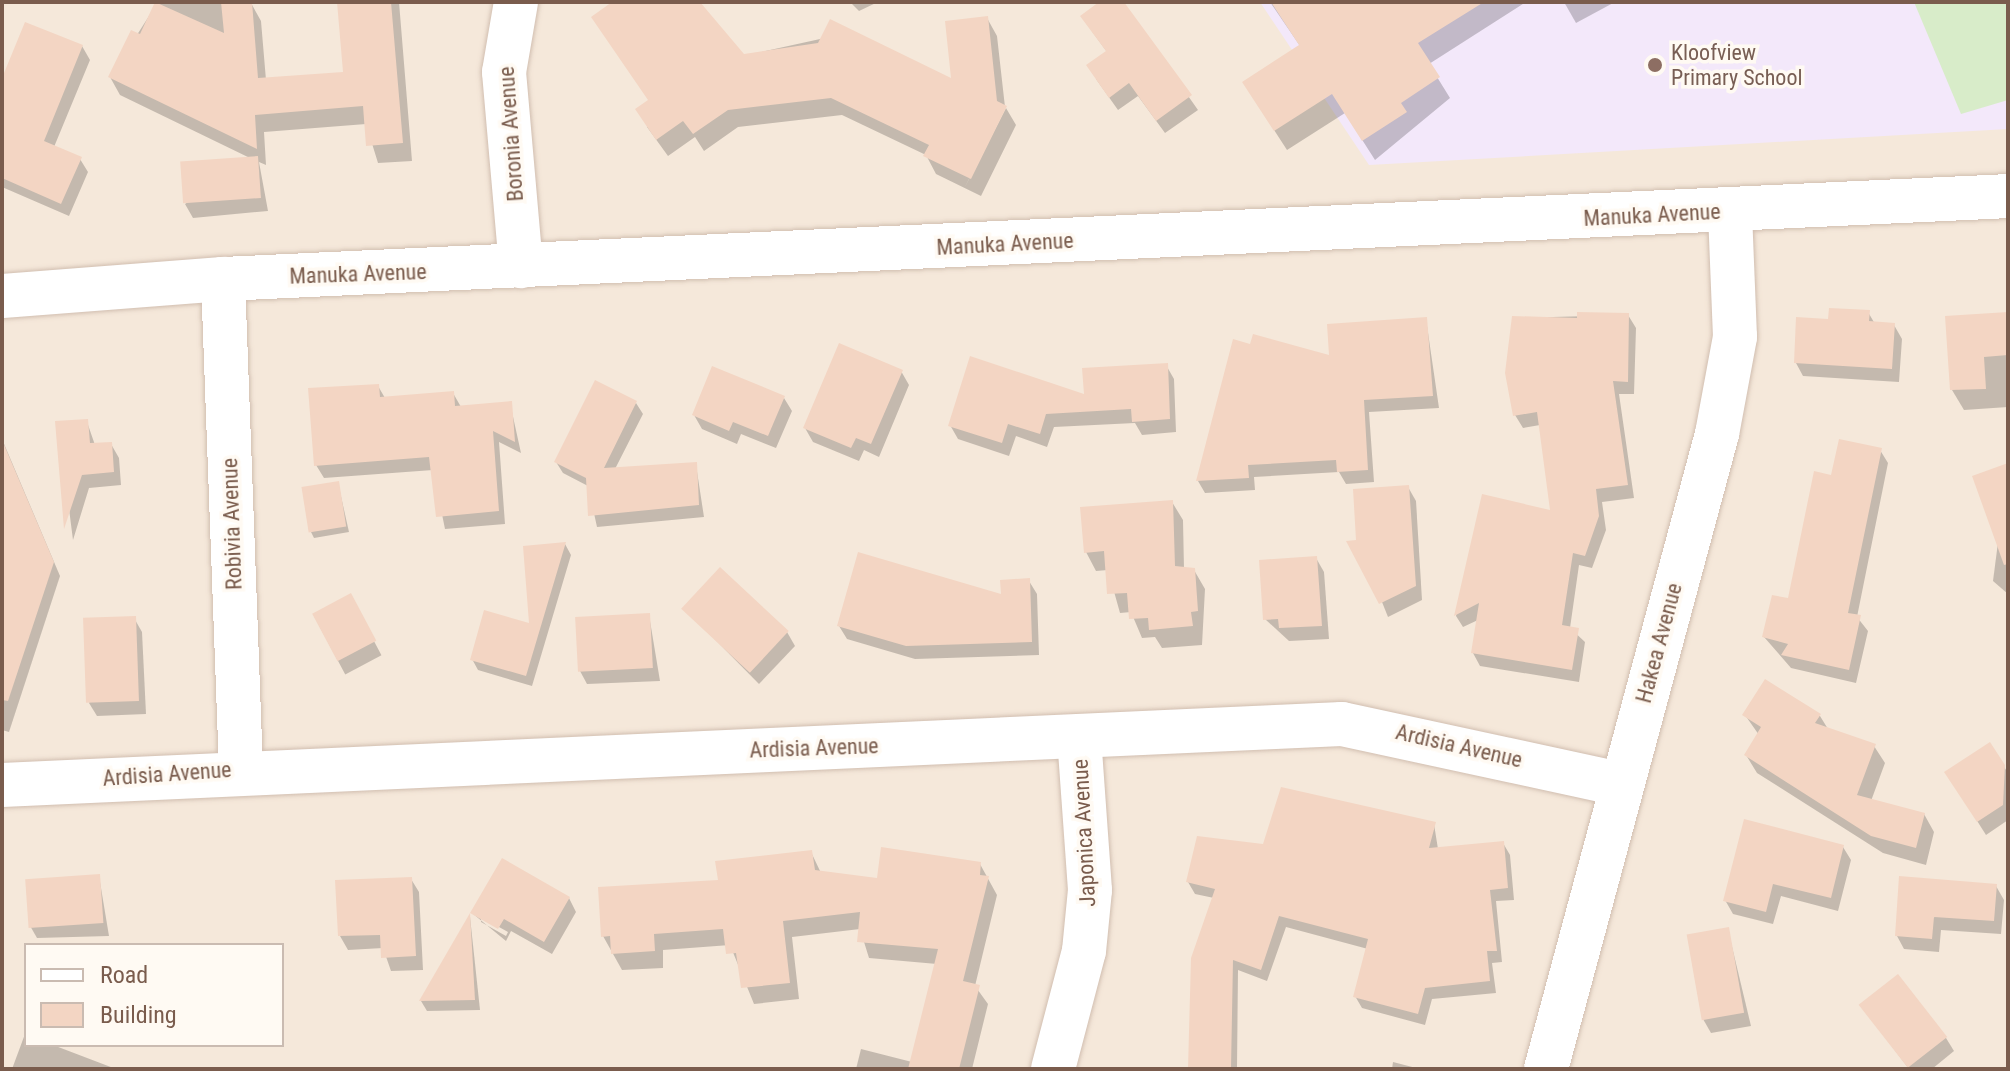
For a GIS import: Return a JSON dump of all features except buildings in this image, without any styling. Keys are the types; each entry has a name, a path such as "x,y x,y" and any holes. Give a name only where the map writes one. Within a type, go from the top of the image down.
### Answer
{"street":[{"name":"Boronia Avenue","path":"516,2 504,72 521,266"},
{"name":"Manuka Avenue","path":"2,296 223,279 2008,196"},
{"name":"Hakea Avenue","path":"1546,1069 1722,406 1735,337 1730,211"},
{"name":"Robivia Avenue","path":"223,279 241,769"},
{"name":"Ardisia Avenue","path":"2,785 241,769 1079,738 1342,724 1620,784"},
{"name":"Japonica Avenue","path":"1053,1069 1084,951 1090,890 1079,738"}],"shaded area":[{"path":"2,2 2008,2 2008,1069 2,1069"},
{"name":"Kloofview Primary School","path":"1260,2 2008,2 2008,129 1369,165"}],"green space":[{"path":"1914,2 2008,2 2008,100 1961,114"}],"place":[{"name":"Kloofview Primary School","path":"1655,65"}]}
